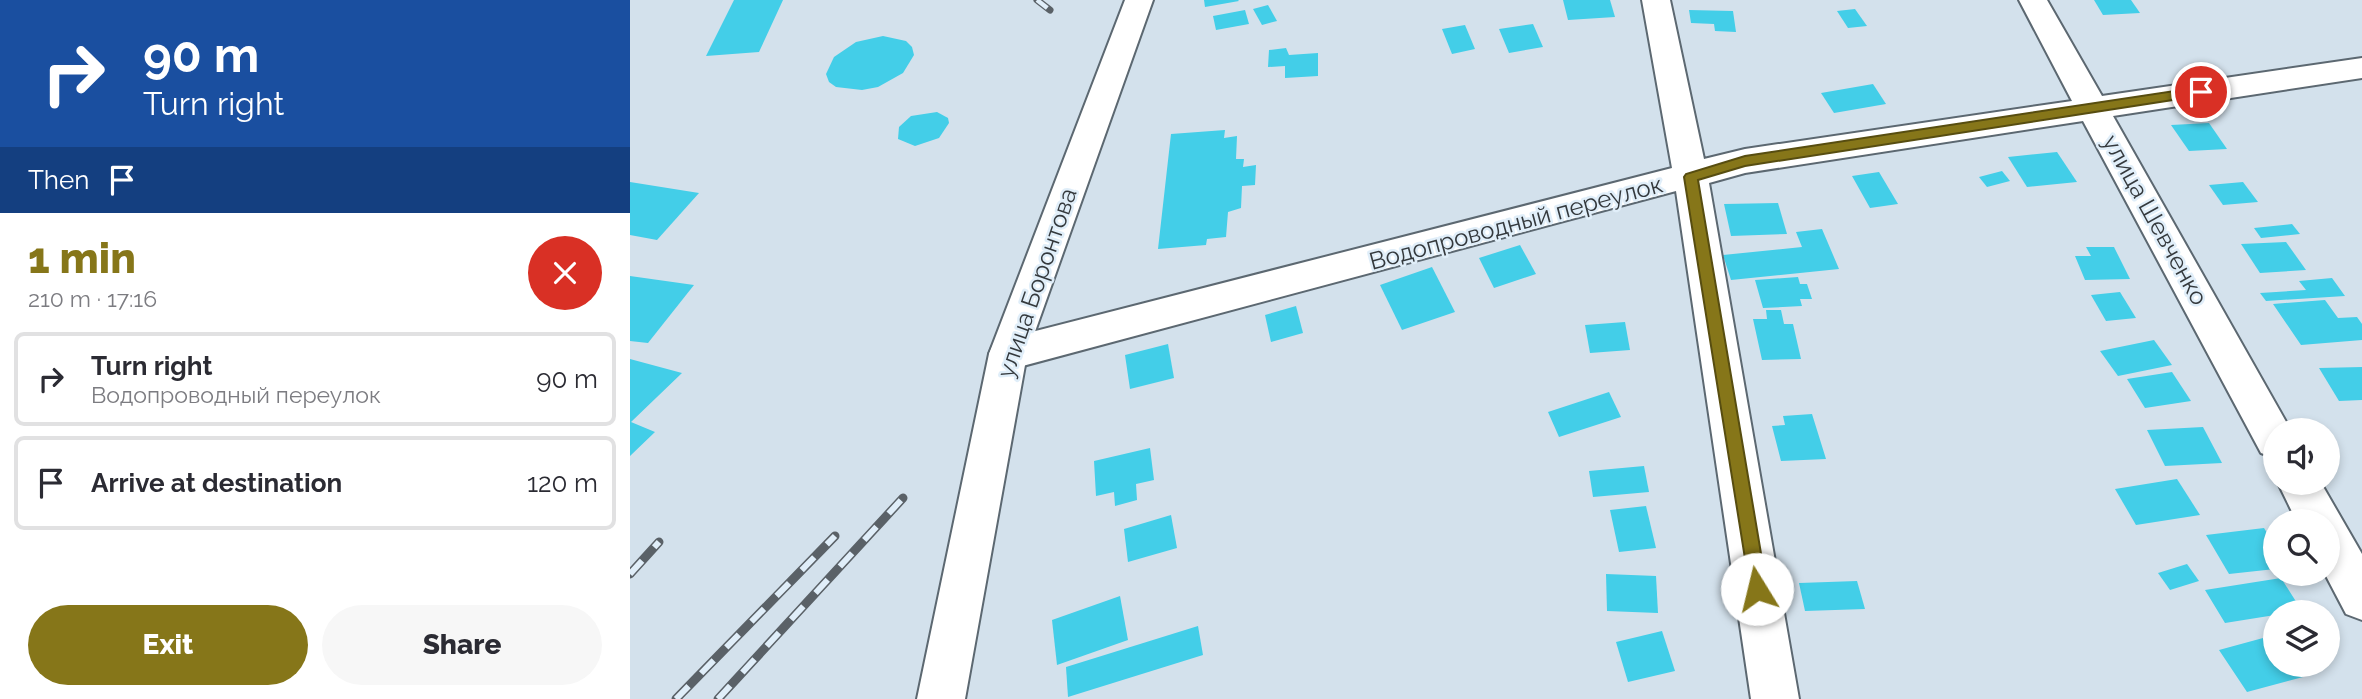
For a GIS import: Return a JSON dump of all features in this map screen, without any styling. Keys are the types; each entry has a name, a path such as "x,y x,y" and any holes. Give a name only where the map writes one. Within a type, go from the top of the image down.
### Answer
{"street":[{"name":"улица Боронтова","path":"941,699 1008,355 1139,0"},
{"path":"1656,0 1691,177 1775,699"},
{"name":"улица Шевченко","path":"2033,0 2263,418"},
{"name":"Водопроводный переулок","path":"1008,355 1745,161 2362,68"},
{"path":"2340,557 2362,598"}],"building":[{"path":"734,0 783,0 759,52 706,56"},
{"path":"1204,0 1238,0 1239,1 1205,7"},
{"path":"1563,0 1610,0 1615,17 1568,20"},
{"path":"2094,0 2131,0 2140,13 2103,15"},
{"path":"1268,5 1277,21 1262,25 1253,9"},
{"path":"1855,9 1867,26 1848,28 1837,11"},
{"path":"1245,10 1249,24 1216,30 1213,16"},
{"path":"1689,10 1733,11 1736,32 1715,31 1714,24 1691,23"},
{"path":"1533,24 1543,47 1509,53 1499,29"},
{"path":"1465,25 1475,49 1452,54 1442,29"},
{"path":"883,36 906,41 912,47 914,55 903,73 878,87 862,90 836,87 829,82 826,74 834,57 856,42"},
{"path":"1286,48 1289,55 1318,53 1318,76 1285,78 1285,66 1268,67 1269,50"},
{"path":"1873,84 1886,104 1834,113 1821,93"},
{"path":"937,112 948,118 949,123 939,138 915,146 898,139 899,127 911,116"},
{"path":"2209,123 2227,149 2189,151 2171,125"},
{"path":"1225,130 1224,138 1237,136 1236,159 1244,159 1243,167 1256,165 1255,185 1242,186 1241,208 1228,212 1226,237 1207,239 1206,245 1158,249 1171,134"},
{"path":"2057,152 2077,182 2027,187 2008,157"},
{"path":"2002,171 2010,181 1987,187 1979,177"},
{"path":"1879,172 1898,204 1870,208 1852,176"},
{"path":"630,182 699,193 657,240 630,235"},
{"path":"2243,182 2258,202 2223,205 2209,185"},
{"path":"1778,203 1787,234 1731,236 1724,204"},
{"path":"2292,224 2300,234 2261,238 2254,228"},
{"path":"1822,229 1839,269 1731,280 1723,255 1802,247 1796,232"},
{"path":"2286,242 2306,270 2260,273 2241,244"},
{"path":"1520,245 1536,274 1494,288 1479,258"},
{"path":"2086,247 2114,247 2130,279 2085,280 2075,256 2091,256"},
{"path":"1432,267 1455,312 1402,330 1380,285"},
{"path":"630,276 694,285 648,343 630,341"},
{"path":"1798,277 1800,284 1807,284 1812,299 1800,299 1802,306 1763,308 1755,280"},
{"path":"2332,278 2345,296 2266,301 2260,293 2306,290 2299,281"},
{"path":"2120,292 2136,318 2106,321 2091,295"},
{"path":"2325,300 2338,318 2357,317 2362,324 2362,340 2301,345 2273,304"},
{"path":"1296,306 1303,333 1271,342 1265,315"},
{"path":"1766,310 1781,310 1784,324 1793,324 1801,359 1762,360 1753,319 1767,319"},
{"path":"1625,322 1630,350 1590,353 1585,325"},
{"path":"2154,340 2172,365 2118,376 2100,351"},
{"path":"1168,344 1174,378 1130,389 1125,355"},
{"path":"630,359 682,373 631,422 655,432 630,456"},
{"path":"2362,367 2362,400 2339,401 2319,368"},
{"path":"2172,372 2191,401 2145,408 2127,379"},
{"path":"1609,392 1621,417 1559,437 1548,412"},
{"path":"1812,414 1826,459 1781,461 1772,426 1785,425 1783,416"},
{"path":"2203,427 2222,463 2165,466 2147,430"},
{"path":"1150,448 1154,480 1136,484 1137,500 1115,506 1114,492 1096,496 1094,461"},
{"path":"1644,466 1649,492 1593,497 1589,471"},
{"path":"2177,479 2200,515 2136,525 2115,489"},
{"path":"1646,506 1656,548 1619,552 1610,510"},
{"path":"1171,515 1177,548 1128,562 1124,529"},
{"path":"2263,528 2263,570 2229,574 2206,535"},
{"path":"2187,564 2199,581 2170,590 2158,573"},
{"path":"1606,574 1656,576 1658,613 1607,611"},
{"path":"1857,581 1865,609 1805,611 1799,583"},
{"path":"2263,581 2263,586 2286,586 2295,600 2263,600 2263,617 2225,623 2205,590"},
{"path":"1120,596 1128,640 1057,665 1052,620"},
{"path":"1198,626 1203,655 1068,697 1066,667"},
{"path":"1662,631 1675,671 1628,682 1616,642"},
{"path":"2263,638 2263,677 2303,677 2247,692 2219,650"}],"railway":[{"path":"1037,0 1050,10"},
{"path":"718,699 903,498"},
{"path":"676,699 835,536"},
{"path":"630,574 659,542"}],"route":[{"path":"1757,589 1691,177 1745,161 2201,92"}]}
